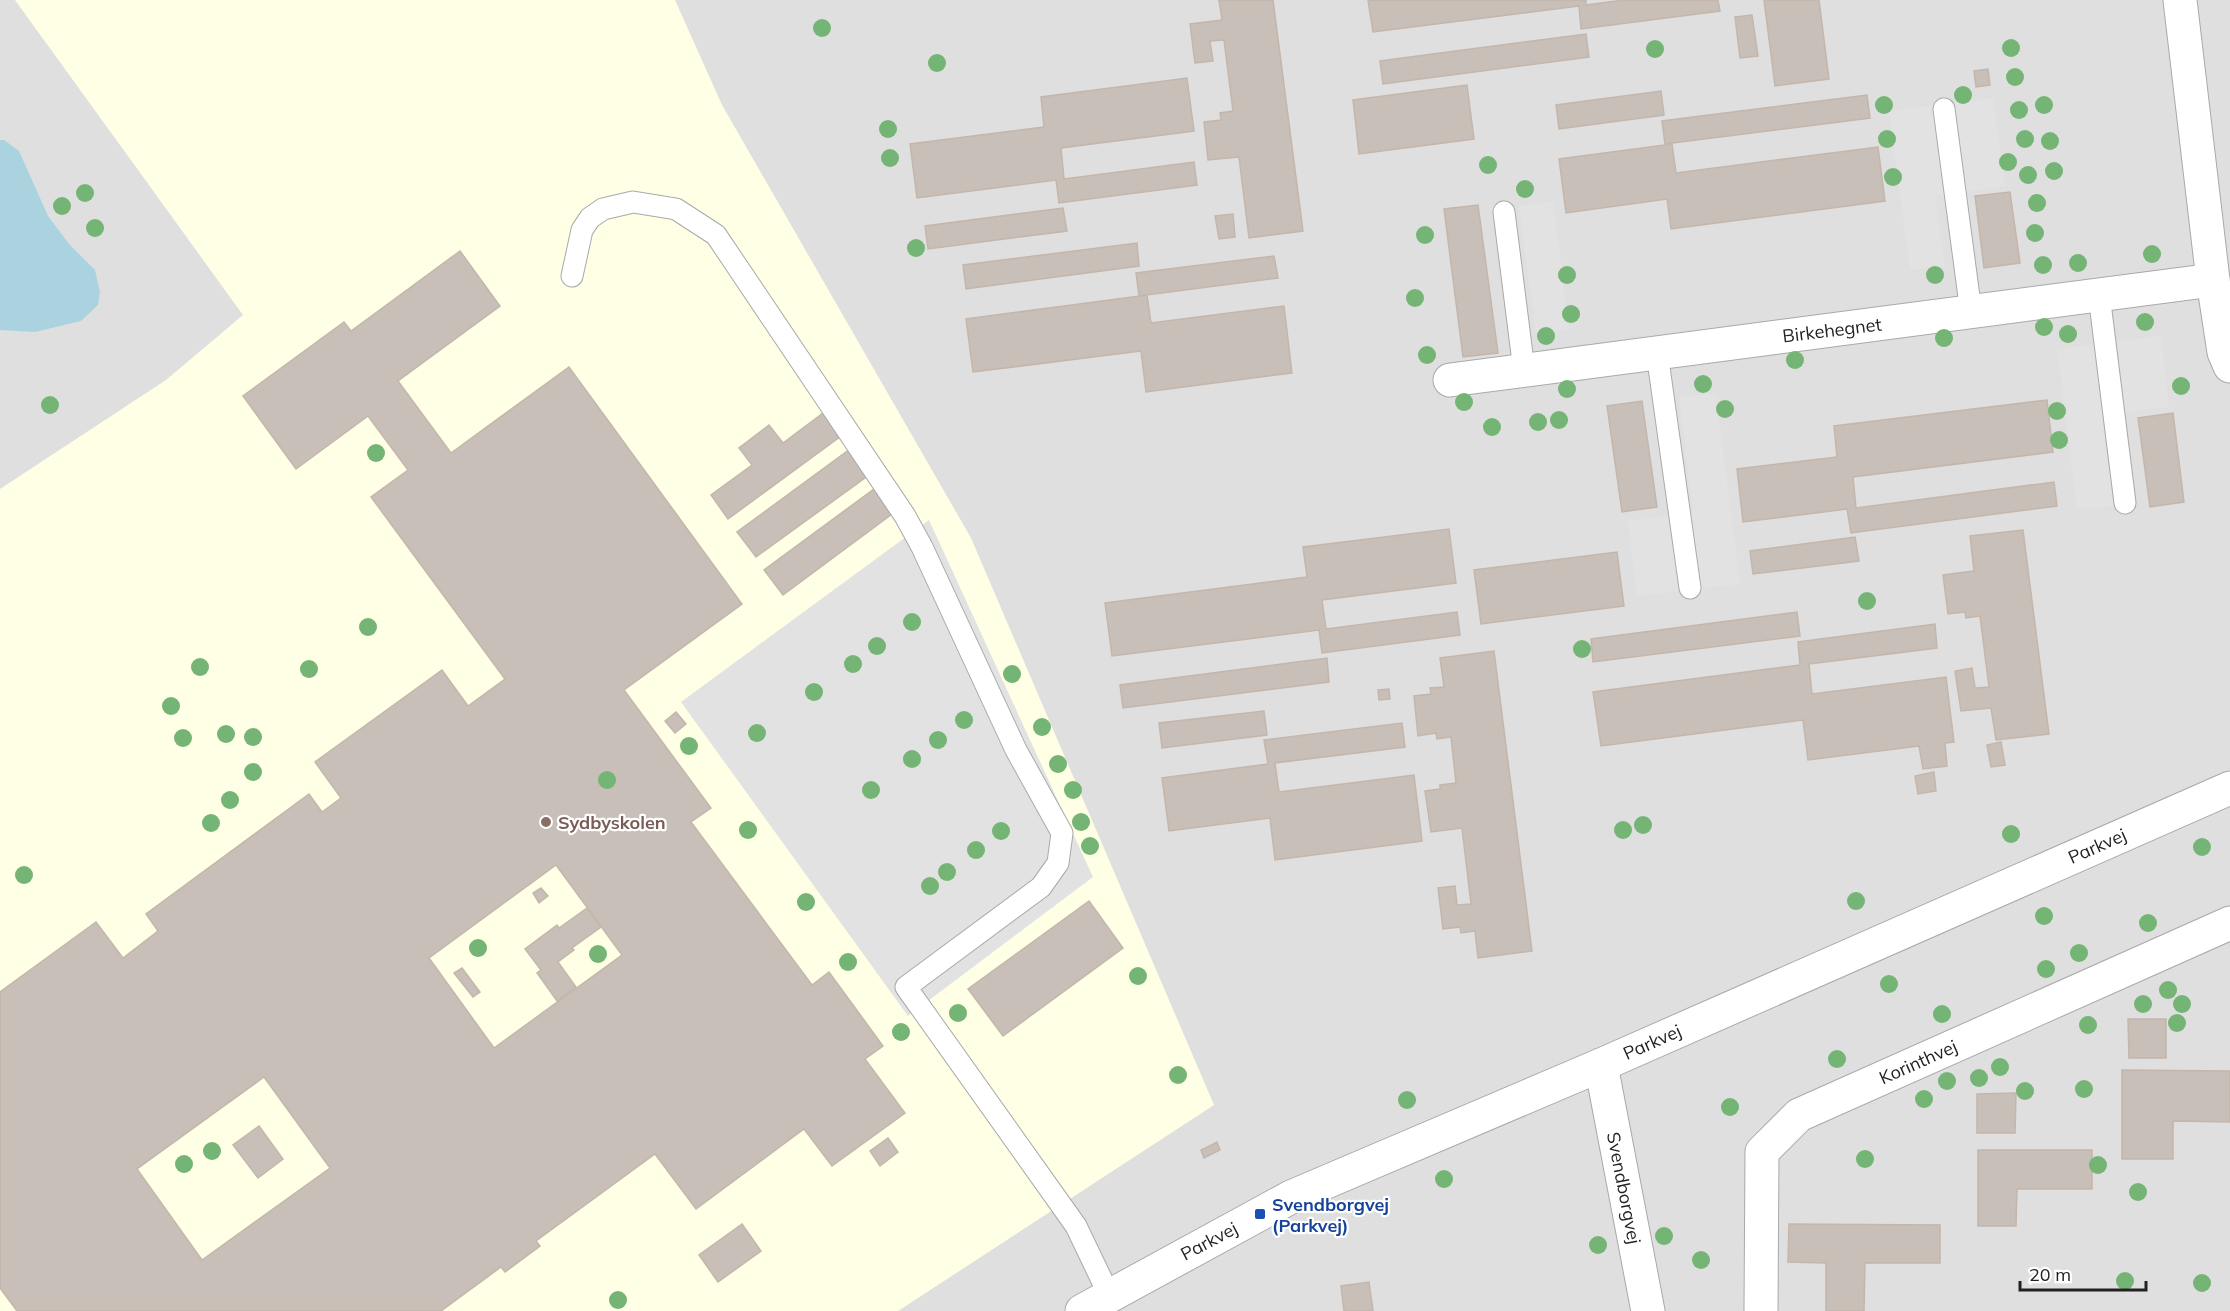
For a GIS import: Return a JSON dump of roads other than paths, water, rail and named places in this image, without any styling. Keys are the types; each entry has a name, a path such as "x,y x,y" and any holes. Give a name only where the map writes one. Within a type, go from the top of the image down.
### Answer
{"street":[{"path":"2180,0 2213,280 2224,352 2230,366"},
{"name":"Birkehegnet","path":"1450,380 2213,280"},
{"name":"Parkvej","path":"1095,1303 1291,1197 1601,1065 2230,788"},
{"name":"Korinthvej","path":"1761,1311 1762,1152 1799,1115 2230,923"},
{"name":"Svendborgvej","path":"1601,1065 1648,1311"}],"lane":[{"path":"1944,109 1971,312"},
{"path":"572,276 582,230 590,218 603,209 633,202 676,209 716,235 899,506 922,547 1016,750 1062,833 1058,863 1041,886 906,987 1076,1226 1095,1303"},
{"path":"1504,212 1524,370"},
{"path":"2099,295 2125,504"},
{"path":"1657,353 1690,588"}],"water":[{"path":"0,140 4,140 19,151 48,216 69,244 95,270 100,292 98,305 81,321 35,332 0,330"}],"place":[{"name":"Sydbyskolen","path":"546,822"},
{"name":"Svendborgvej (Parkvej)","path":"1260,1214"}]}
